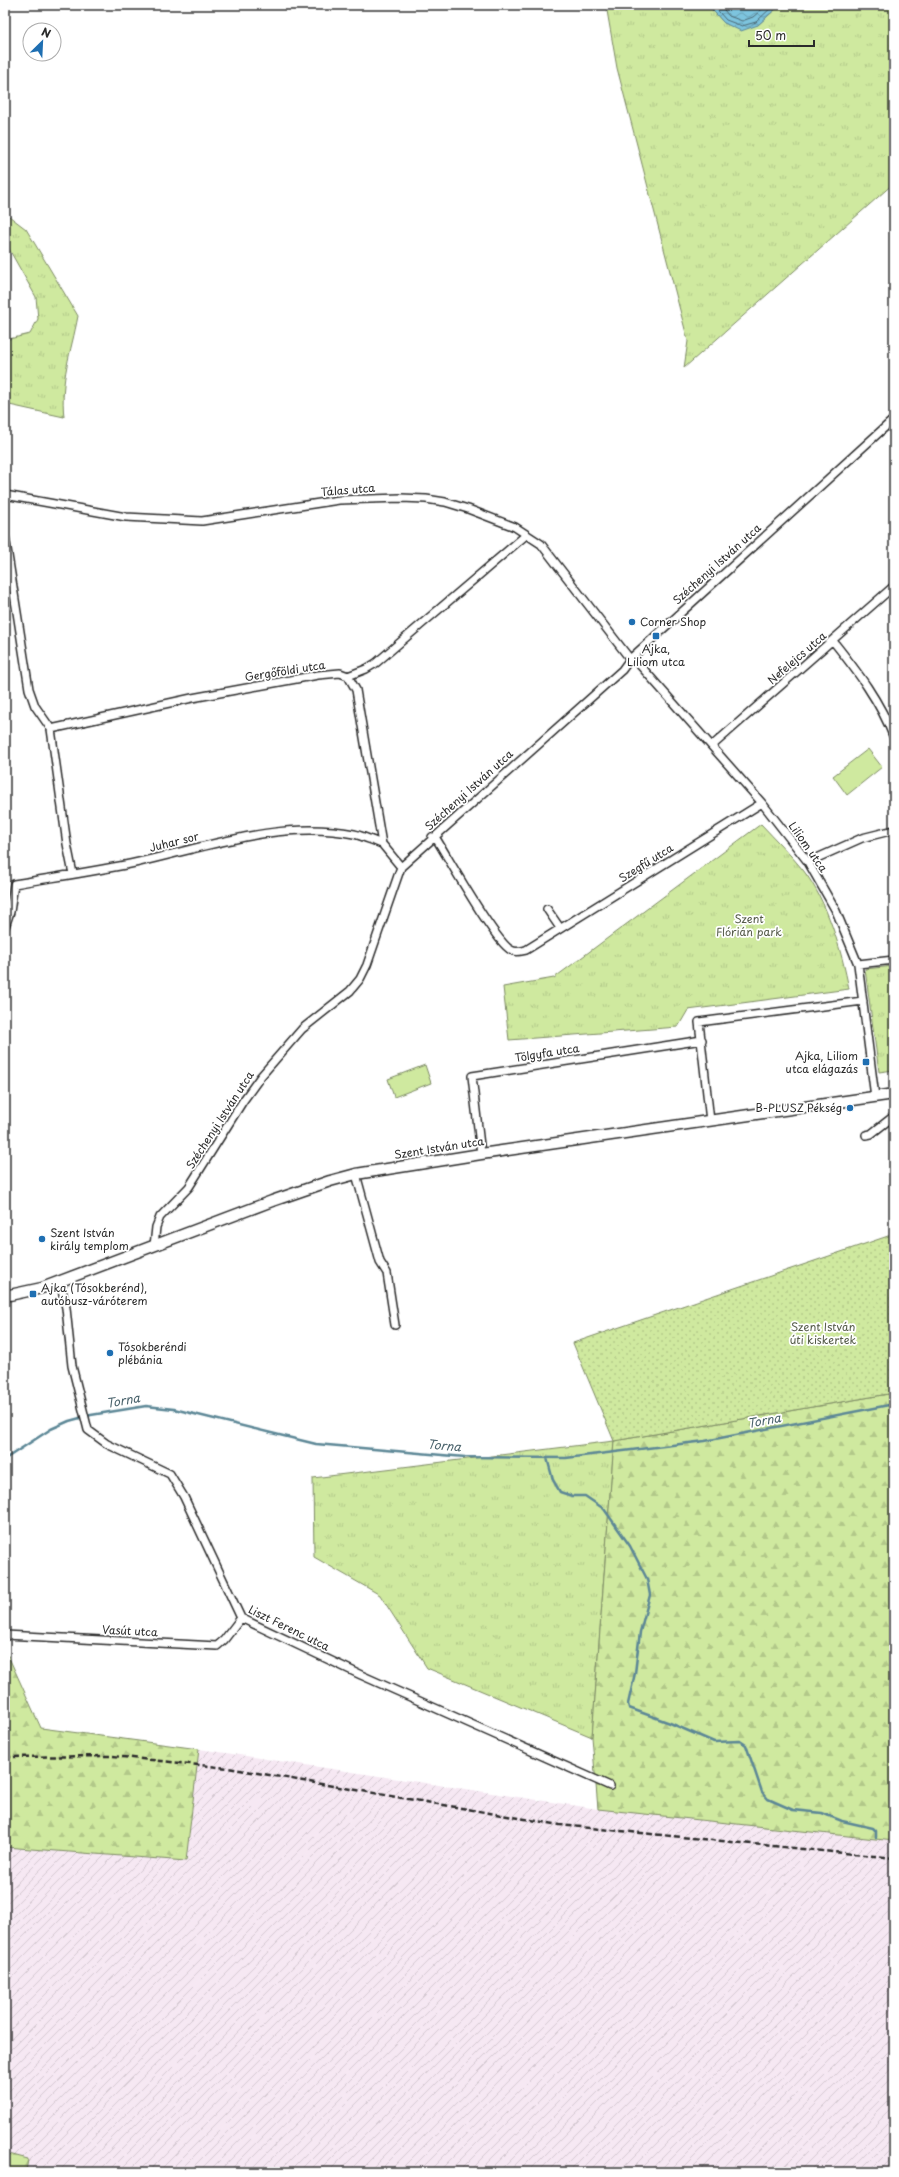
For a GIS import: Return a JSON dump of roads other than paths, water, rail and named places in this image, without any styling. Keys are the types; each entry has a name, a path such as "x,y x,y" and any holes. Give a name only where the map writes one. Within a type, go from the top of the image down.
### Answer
{"main road":[{"name":"Szent István utca","path":"5,1296 27,1292 60,1281 330,1181 356,1174 481,1154 894,1094"}],"street":[{"name":"Széchenyi István utca","path":"154,1246 156,1227 160,1217 189,1187 239,1107 261,1076 302,1029 350,991 360,979 367,965 401,867 622,670 630,659 894,419"},
{"name":"Tálas utca","path":"5,495 126,517 202,522 339,500 426,498 468,508 515,527 541,544 630,659"},
{"path":"401,867 382,844 356,690 348,676 366,669 376,663 526,535"},
{"path":"5,536 29,689 35,706 51,729 67,844 73,874"},
{"name":"Nefelejcs utca","path":"713,745 894,586"},
{"path":"833,641 858,672 875,699 894,738"},
{"name":"Liliom utca","path":"630,659 638,663 713,745 762,803 808,862 836,911 858,964 875,1097"},
{"name":"Gergőföldi utca","path":"51,729 192,698 304,678 340,673 348,676"},
{"name":"Szegfű utca","path":"432,838 438,840 492,930 512,950 518,952 526,950 762,803"},
{"path":"808,862 862,838 894,830"},
{"name":"Juhar sor","path":"5,927 10,912 14,884 138,862 236,838 274,832 329,831 355,834 382,844"},
{"path":"547,909 560,928"},
{"path":"858,964 894,960"},
{"path":"710,1120 699,1022 863,1001"},
{"name":"Tölgyfa utca","path":"481,1154 472,1076 702,1040"},
{"path":"866,1135 871,1134 894,1116"},
{"path":"356,1174 380,1262 387,1273 395,1325"},
{"name":"Liszt Ferenc utca","path":"60,1281 66,1308 72,1366 79,1403 88,1430 107,1444 170,1474 184,1497 241,1618 361,1675 610,1786"},
{"name":"Vasút utca","path":"5,1635 216,1646 224,1640 241,1618"}],"water":[{"path":"708,5 780,5 758,25 741,31 724,23"}],"waterway":[{"name":"Torna","path":"5,1459 51,1429 69,1421 91,1415 146,1406 174,1409 316,1444 465,1457 566,1458 705,1441 894,1404"},
{"path":"547,1458 553,1480 560,1492 572,1496 585,1496 604,1509 630,1546 647,1579 650,1595 640,1632 635,1673 628,1704 629,1708 670,1723 714,1742 740,1741 746,1745 762,1792 768,1799 793,1810 822,1813 842,1821 873,1828 876,1831 876,1837"}],"railway":[{"path":"5,1757 113,1756 228,1768 560,1825 894,1858"}],"place":[{"name":"Corner Shop","path":"632,622"},
{"name":"Ajka, Liliom utca","path":"656,636"},
{"name":"Ajka, Liliom utca elágazás","path":"866,1062"},
{"name":"B-PLUSZ Pékség","path":"850,1108"},
{"name":"Szent István király templom","path":"42,1239"},
{"name":"Ajka (Tósokberénd), autóbusz-váróterem","path":"33,1294"},
{"name":"Tósokberéndi plébánia","path":"110,1353"}],"park label":[{"name":"Szent Flórián park","path":"749,925"},
{"name":"Szent István úti kiskertek","path":"823,1333"}]}
